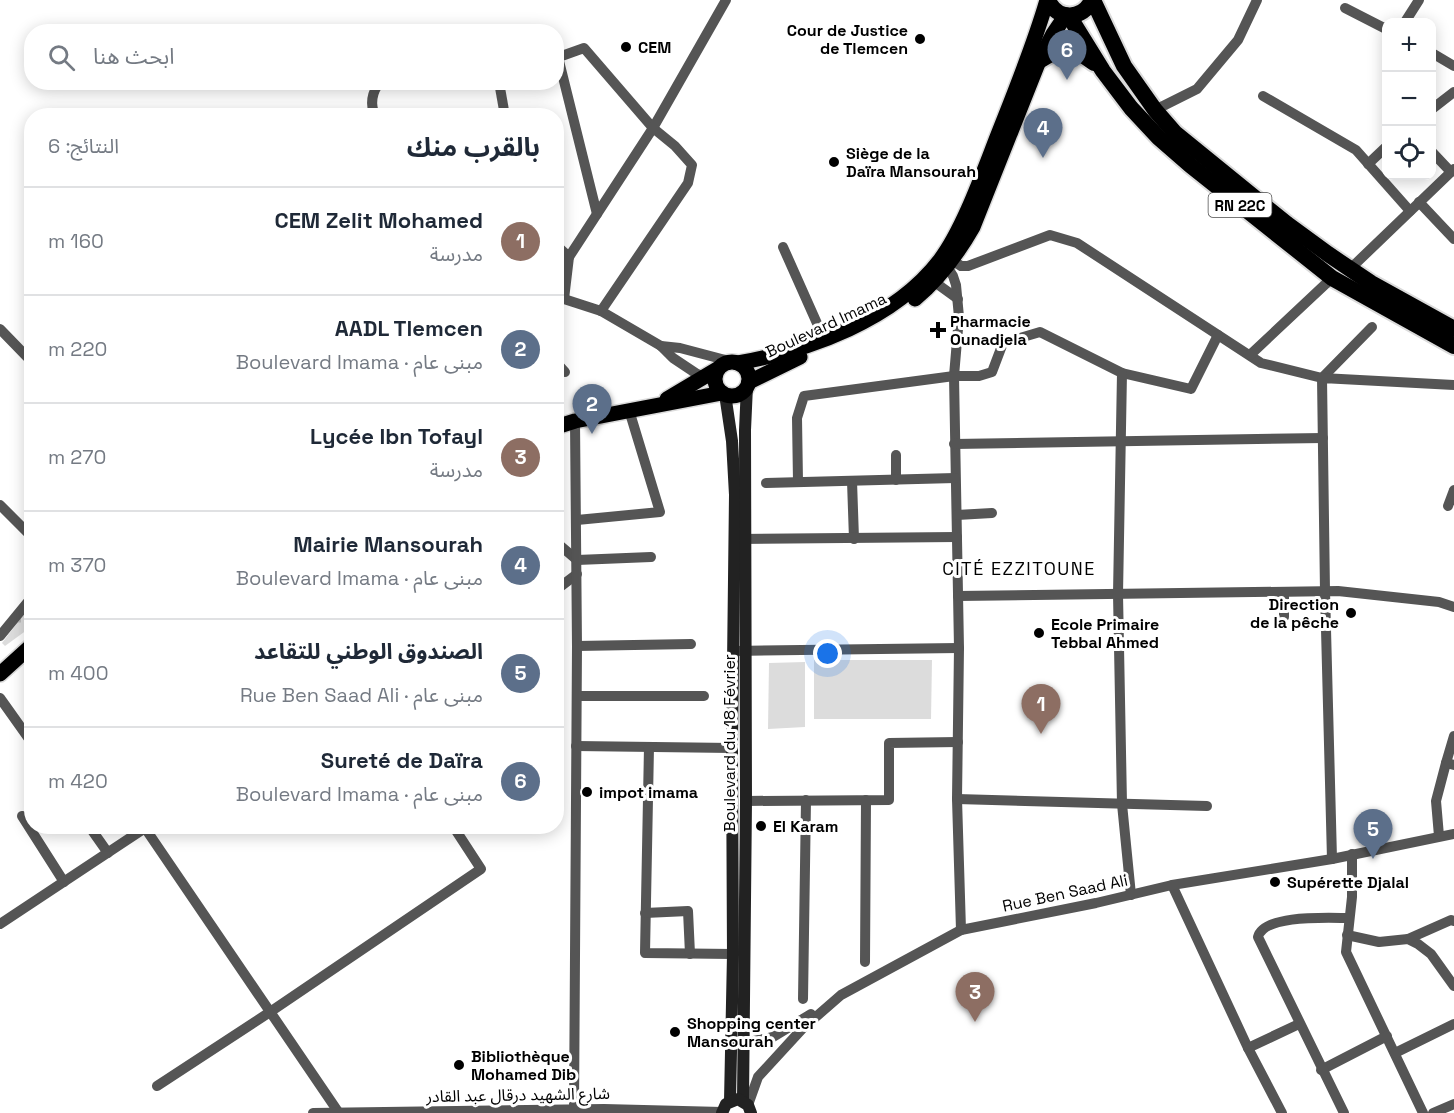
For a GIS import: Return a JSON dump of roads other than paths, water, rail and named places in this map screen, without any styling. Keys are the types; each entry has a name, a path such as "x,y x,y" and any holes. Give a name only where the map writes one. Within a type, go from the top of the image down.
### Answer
{"highway":[{"path":"1048,0 1054,9 1067,16 1086,10 1093,0"},
{"name":"RN 22C","path":"1093,0 1124,66 1155,110 1175,133 1287,224 1371,284 1454,329"},
{"name":"RN 22C","path":"1067,16 1103,71 1131,108 1159,138 1225,194 1332,278 1454,346"},
{"path":"1039,61 1059,50 1072,50 1084,55 1103,71"}],"main road":[{"name":"Boulevard Imama","path":"946,262 1048,0"},
{"name":"Boulevard Imama","path":"722,377 738,395 748,384 782,365 883,321 898,312 931,279 973,227 1039,61 1053,34 1067,16"},
{"name":"Boulevard Imama","path":"564,425 654,406 722,377 824,339 888,307 931,279"},
{"path":"722,377 748,372 748,384"},
{"name":"Boulevard Imama","path":"654,406 722,377"},
{"name":"Boulevard du 18 Février","path":"722,377 732,441 740,539"},
{"name":"Boulevard du 18 Février","path":"743,1105 746,801 739,651 740,539 748,384"},
{"path":"1,669 24,651"},
{"name":"Boulevard du 18 Février","path":"739,651 732,748 733,954 743,1105"},
{"path":"722,1113 726,1104 743,1105"}],"street":[{"path":"564,280 569,257 653,128 726,0"},
{"path":"1155,110 1197,89 1238,40 1257,0"},
{"path":"1408,18 1419,0"},
{"path":"1345,8 1382,27"},
{"path":"564,55 584,48 653,128 675,146 692,165 688,183 602,311"},
{"path":"1436,55 1454,66"},
{"path":"564,84 597,214"},
{"path":"373,108 374,90"},
{"path":"500,90 504,108"},
{"path":"1436,105 1454,92"},
{"path":"1263,96 1356,150 1410,211"},
{"path":"1368,164 1382,151"},
{"path":"1350,269 1452,170 1436,156"},
{"path":"1419,202 1454,238"},
{"path":"946,262 969,266 1050,235 1077,243 1261,363 1322,378 1454,385"},
{"path":"783,247 824,339"},
{"path":"564,252 569,257"},
{"path":"946,262 953,276 959,317 954,376 954,444 958,596 957,799 961,930"},
{"path":"1250,355 1332,278"},
{"path":"931,279 958,299"},
{"path":"564,300 602,311 661,346 673,358 722,377"},
{"path":"1332,860 1322,378 1372,327"},
{"path":"0,329 24,354"},
{"path":"798,482 797,418 804,396 954,376 979,376 992,372 1003,343 1040,332 1122,373 1191,389 1218,335"},
{"path":"661,346 680,348 722,377"},
{"path":"1122,373 1118,594 1122,804 1131,895"},
{"path":"577,520 660,512 629,410"},
{"path":"574,1110 577,696 575,422"},
{"path":"954,444 1323,438"},
{"path":"896,455 896,480"},
{"path":"766,483 955,478"},
{"path":"852,481 854,539"},
{"path":"1448,506 1454,490"},
{"path":"0,505 24,529"},
{"path":"957,515 992,513"},
{"path":"740,539 957,537"},
{"path":"564,549 577,560 651,557"},
{"path":"564,584 577,574"},
{"path":"958,596 1338,591 1439,602 1454,607"},
{"path":"1284,592 1284,617"},
{"path":"0,636 24,607"},
{"path":"577,646 691,644"},
{"path":"739,651 958,648"},
{"path":"577,696 704,696"},
{"path":"0,698 24,732"},
{"path":"1439,836 1436,801 1450,764 1454,736"},
{"path":"746,801 889,800 889,743 958,742"},
{"path":"576,746 732,748"},
{"path":"649,747 645,953 733,954"},
{"path":"957,799 1207,806"},
{"path":"803,999 806,800"},
{"path":"865,962 866,800"},
{"path":"33,834 64,882"},
{"path":"95,834 108,853"},
{"path":"0,924 136,834"},
{"path":"152,834 339,1113"},
{"path":"157,1086 481,869 458,834"},
{"name":"Rue Ben Saad Ali","path":"743,1105 758,1077 802,1029 841,995 961,930 1172,885 1332,860 1454,834"},
{"path":"1352,854 1352,897 1346,952 1424,1113"},
{"path":"1172,885 1248,1048 1282,1113"},
{"path":"645,914 688,911 690,954"},
{"path":"1344,1113 1260,943 1259,933 1267,927 1290,920 1349,918"},
{"path":"1347,935 1379,942 1407,939 1451,920 1454,921"},
{"path":"1407,939 1431,954 1453,981"},
{"path":"744,1043 773,1037 841,995"},
{"path":"1248,1048 1299,1024"},
{"path":"1395,1053 1454,1024"},
{"path":"1322,1070 1387,1036"},
{"path":"1433,1113 1454,1104"},
{"name":"شارع الشهيد درقال عبد القادر","path":"314,1113 574,1110 722,1113"}],"place":[{"name":"Cour de Justice de Tlemcen","path":"920,39"},
{"name":"CEM","path":"626,47"},
{"name":"Sureté de Daïra","path":"1067,80"},
{"name":"Mairie Mansourah","path":"1043,158"},
{"name":"Siège de la Daïra Mansourah","path":"834,162"},
{"name":"Pharmacie Ounadjela","path":"938,330"},
{"name":"AADL Tlemcen","path":"592,434"},
{"name":"Direction de la pêche","path":"1351,613"},
{"name":"Ecole Primaire Tebbal Ahmed","path":"1039,633"},
{"name":"CEM Zelit Mohamed","path":"1041,734"},
{"name":"impot imama","path":"587,792"},
{"name":"El Karam","path":"761,826"},
{"name":"الصندوق الوطني للتقاعد","path":"1373,859"},
{"name":"Supérette Djalal","path":"1275,882"},
{"name":"Lycée Ibn Tofayl","path":"975,1022"},
{"name":"Shopping center Mansourah","path":"675,1032"},
{"name":"Bibliothèque Mohamed Dib","path":"459,1065"}],"district":[{"name":"CITÉ EZZITOUNE","path":"1019,568"}]}
